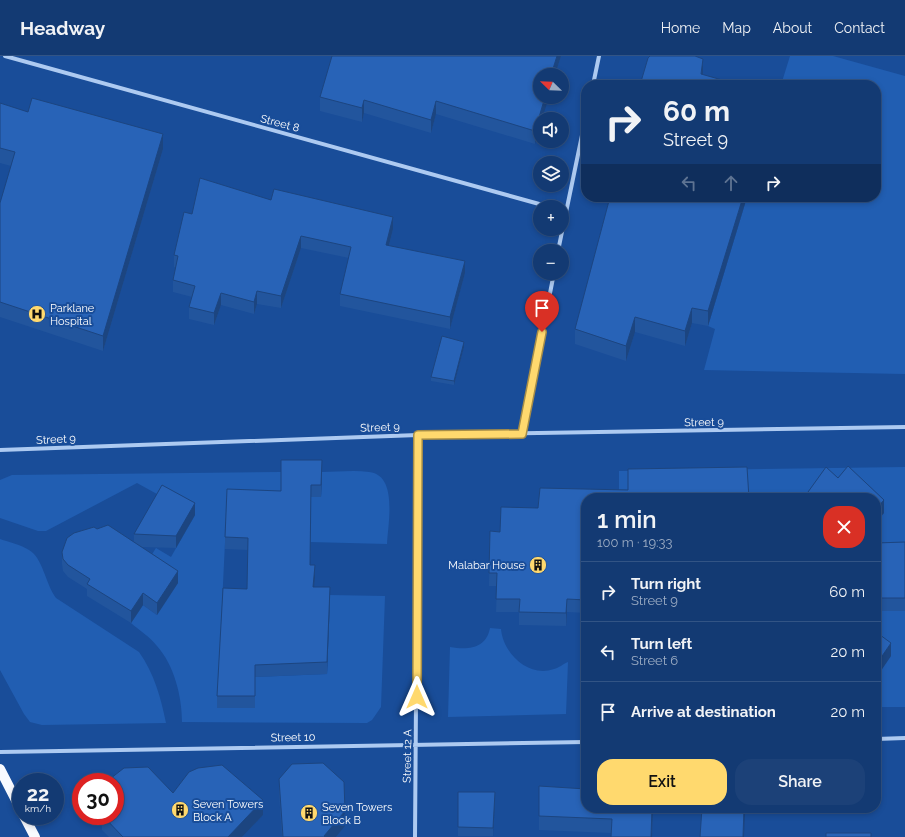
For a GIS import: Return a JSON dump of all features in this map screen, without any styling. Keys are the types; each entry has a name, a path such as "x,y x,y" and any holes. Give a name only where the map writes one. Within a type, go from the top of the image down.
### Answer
{"main road":[{"path":"0,769 12,792"},
{"path":"29,825 35,837"}],"street":[{"name":"Street 8","path":"5,56 533,202"},
{"path":"594,80 599,56"},
{"path":"567,200 581,138"},
{"path":"522,434 553,280"},
{"name":"Street 9","path":"0,450 418,435 905,427"},
{"name":"Street 12 A","path":"415,837 417,744 418,435"},
{"path":"881,739 905,738"},
{"name":"Street 10","path":"0,752 581,742"}],"shaded area":[{"path":"790,56 833,56 905,76 905,374 704,370 715,329 708,326 745,202 881,202 881,80 783,80"},
{"path":"905,467 905,707 881,707 881,493 619,493 619,471"},
{"path":"363,471 378,475 384,482 388,491 389,513 387,544 310,542 227,501 217,708 255,708 255,677 327,674 329,595 385,596 381,707 372,720 367,723 182,722 179,692 168,662 154,643 131,623 143,605 157,615 147,562 156,548 171,557 195,515 137,483 46,531 38,531 0,518 0,480 12,475 281,472 321,497 322,472"},
{"path":"0,539 29,550 34,554 41,565 56,598 139,652 149,668 156,686 166,723 42,725 30,722 0,670"},
{"path":"490,628 501,629 506,647 518,661 526,667 544,671 556,668 568,662 566,714 448,717 450,647 470,648 480,644 485,640"}],"building":[{"path":"332,56 557,56 553,68 533,68 533,104 543,104 541,112 533,112 533,130 436,101 431,120 364,100 362,108 320,97"},
{"path":"650,56 695,56 703,59 701,74 722,80 641,80 648,58"},
{"name":"Parklane Hospital","path":"32,98 163,134 103,336 0,302 0,203 15,152 0,148 0,103 28,112"},
{"path":"200,178 271,200 274,189 393,217 386,245 465,261 450,317 340,294 351,247 301,236 281,296 257,291 254,302 221,293 214,313 189,307 195,286 173,280 178,256 174,255 184,212 192,214"},
{"path":"609,202 741,202 708,311 692,308 685,331 635,317 626,346 575,329"},
{"path":"442,336 464,342 454,381 431,377"},
{"path":"281,460 322,460 321,485 311,485 310,565 315,565 313,587 330,587 327,662 255,665 255,696 217,696 223,588 247,589 248,538 225,537 227,489 281,491"},
{"path":"848,466 877,493 808,492 826,467 838,478"},
{"name":"Malabar House","path":"747,467 749,493 581,493 581,600 567,599 566,613 519,612 520,599 496,599 497,573 489,573 490,531 500,532 501,507 538,508 540,488 628,490 628,469"},
{"path":"162,485 195,503 176,536 134,534"},
{"path":"108,525 178,571 157,603 143,593 131,611 87,584 90,579 68,565 63,559 62,552 67,538 74,533 94,527 97,529"},
{"path":"905,542 905,598 881,598 881,543"},
{"path":"881,636 891,643 881,658"},
{"name":"Seven Towers Block B","path":"323,763 344,782 345,811 324,836 325,837 283,837 279,779 292,764"},
{"name":"Seven Towers Block A","path":"222,765 263,800 228,837 123,837 112,825 124,825 124,773 118,773 124,768 148,767 173,793 189,772 198,768"},
{"path":"539,786 581,789 581,813 652,813 651,837 611,837 612,819 539,816"},
{"path":"458,792 495,792 493,828 458,827"},
{"path":"702,813 744,813 743,837 700,837"},
{"path":"826,833 871,833 871,837 826,837"}],"place":[{"name":"Parklane Hospital","path":"37,314"},
{"name":"Malabar House","path":"538,565"},
{"name":"Seven Towers Block A","path":"180,810"},
{"name":"Seven Towers Block B","path":"309,813"}],"route":[{"path":"417,697 418,435 522,434 542,332"}]}
